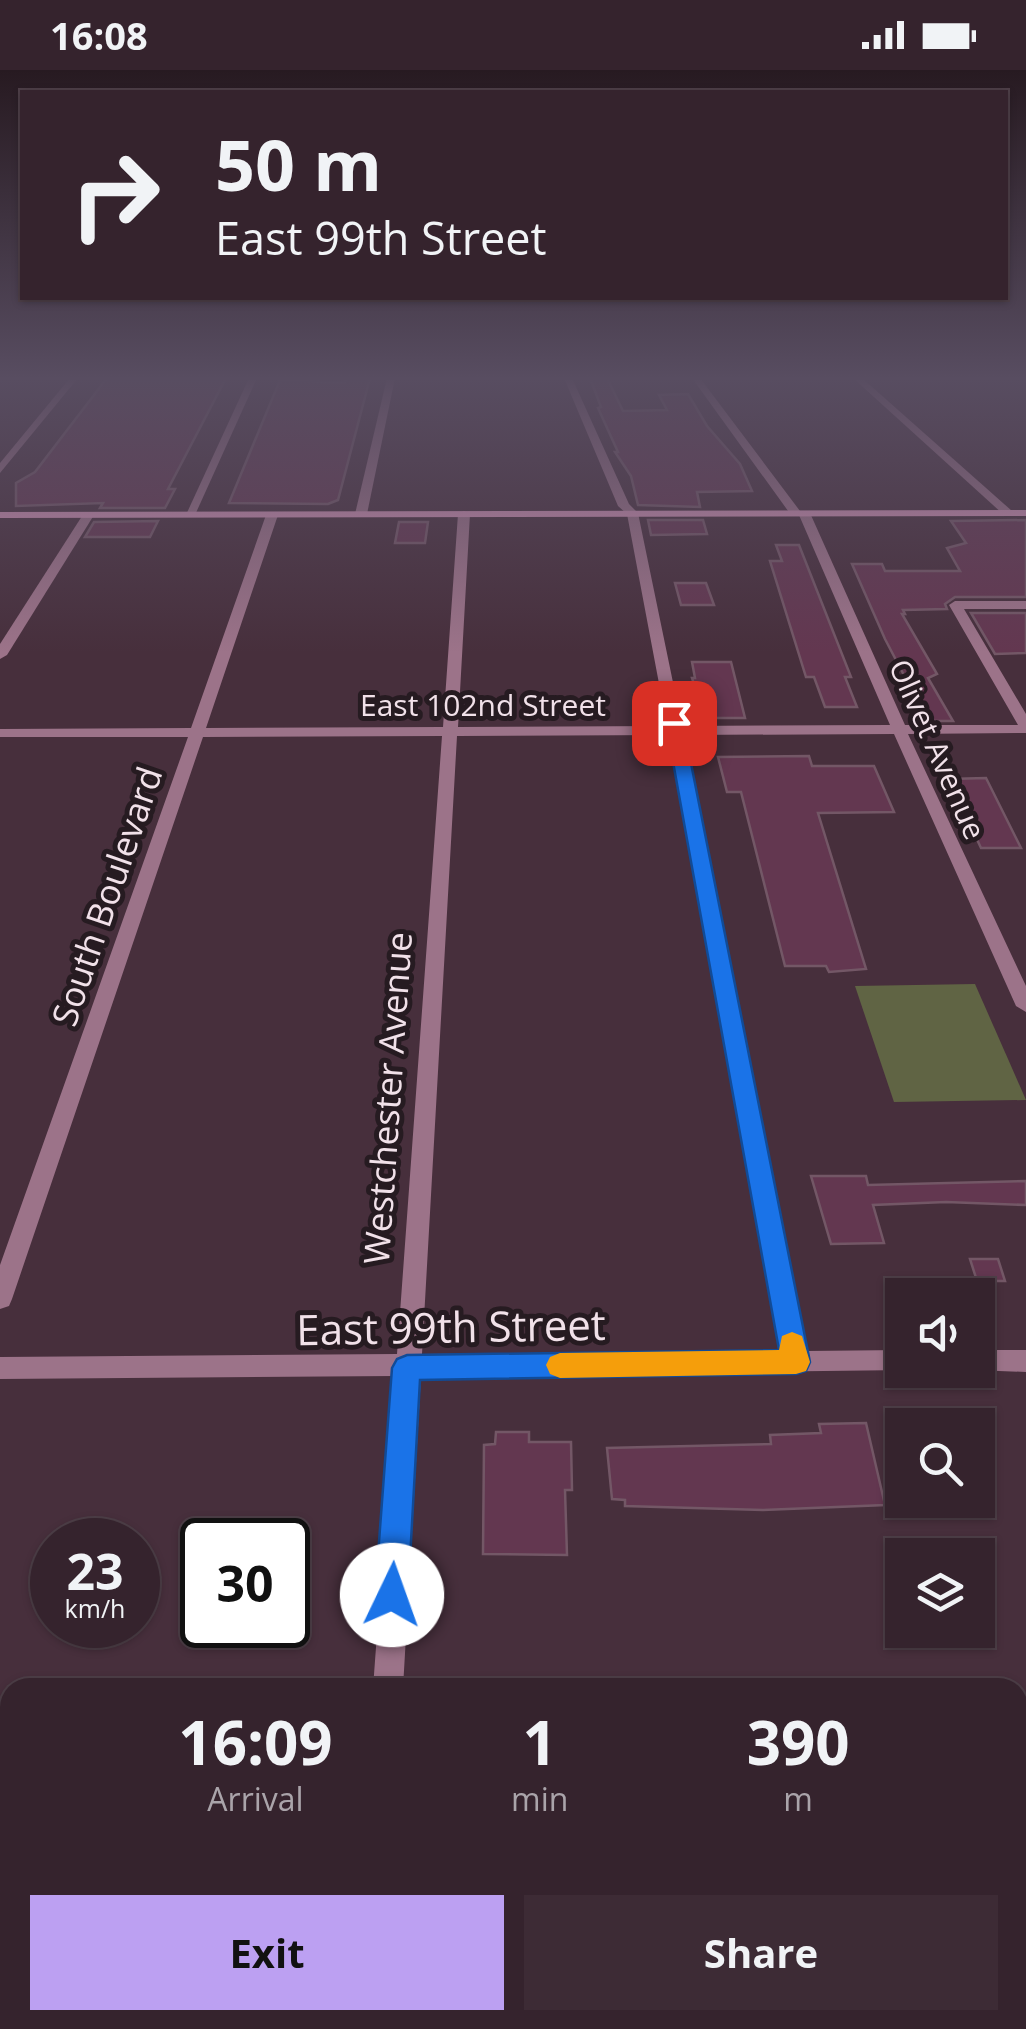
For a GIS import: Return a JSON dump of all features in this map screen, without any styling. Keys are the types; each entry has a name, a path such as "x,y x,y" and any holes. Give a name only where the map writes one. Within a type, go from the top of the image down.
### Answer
{"main road":[{"path":"0,515 1026,512"}],"street":[{"path":"190,515 211,469"},
{"path":"360,514 370,469"},
{"path":"608,469 624,506 632,513 796,1362"},
{"name":"Olivet Avenue","path":"766,469 800,513 1026,1006"},
{"path":"960,469 1008,512"},
{"name":"South Boulevard","path":"0,1299 272,514"},
{"name":"Westchester Avenue","path":"389,1678 464,514"},
{"path":"0,655 88,515"},
{"path":"1026,604 954,605 1026,727"},
{"name":"East 102nd Street","path":"0,733 1026,727"},
{"name":"East 99th Street","path":"0,1368 407,1368 885,1361"},
{"path":"995,1361 1026,1361"}],"green space":[{"path":"975,984 1026,1100 894,1102 855,986"}],"building":[{"path":"178,469 168,489 175,489 165,508 100,508 103,503 16,506 16,483 35,472"},
{"path":"243,469 346,469 338,500 328,504 229,503"},
{"path":"627,469 742,469 752,491 697,492 700,507 638,505"},
{"path":"648,520 703,520 707,534 651,535"},
{"path":"1026,520 1026,597 955,597 945,604 947,609 903,610 937,674 928,678 953,721 928,721 852,564 882,564 885,571 960,571 947,548 966,543 951,521"},
{"path":"158,521 150,537 85,537 94,522"},
{"path":"399,522 428,522 425,543 395,543"},
{"path":"776,545 799,545 851,677 845,677 857,707 825,707 814,677 806,677 770,561 782,561"},
{"path":"675,583 706,583 714,605 681,605"},
{"path":"971,613 1026,613 1026,653 995,654"},
{"path":"692,662 731,662 745,718 705,718 692,678"},
{"path":"809,756 812,766 874,766 894,812 818,813 866,969 829,972 826,966 785,966 741,792 727,792 718,757"},
{"path":"986,778 1021,848 981,848 949,779"},
{"path":"811,1176 866,1176 868,1185 1026,1181 1026,1205 873,1205 884,1243 831,1244"},
{"path":"970,1259 998,1259 1005,1281 995,1278 976,1278"},
{"path":"866,1423 885,1505 763,1510 625,1506 625,1500 612,1499 607,1448 771,1444 770,1435 821,1433 819,1424"},
{"path":"496,1432 529,1432 529,1442 571,1442 572,1490 565,1490 567,1555 483,1554 484,1445 495,1444"}],"slow traffic":[{"path":"560,1365 796,1362 792,1344"}],"route":[{"path":"392,1595 407,1368 796,1362 674,723"}]}
